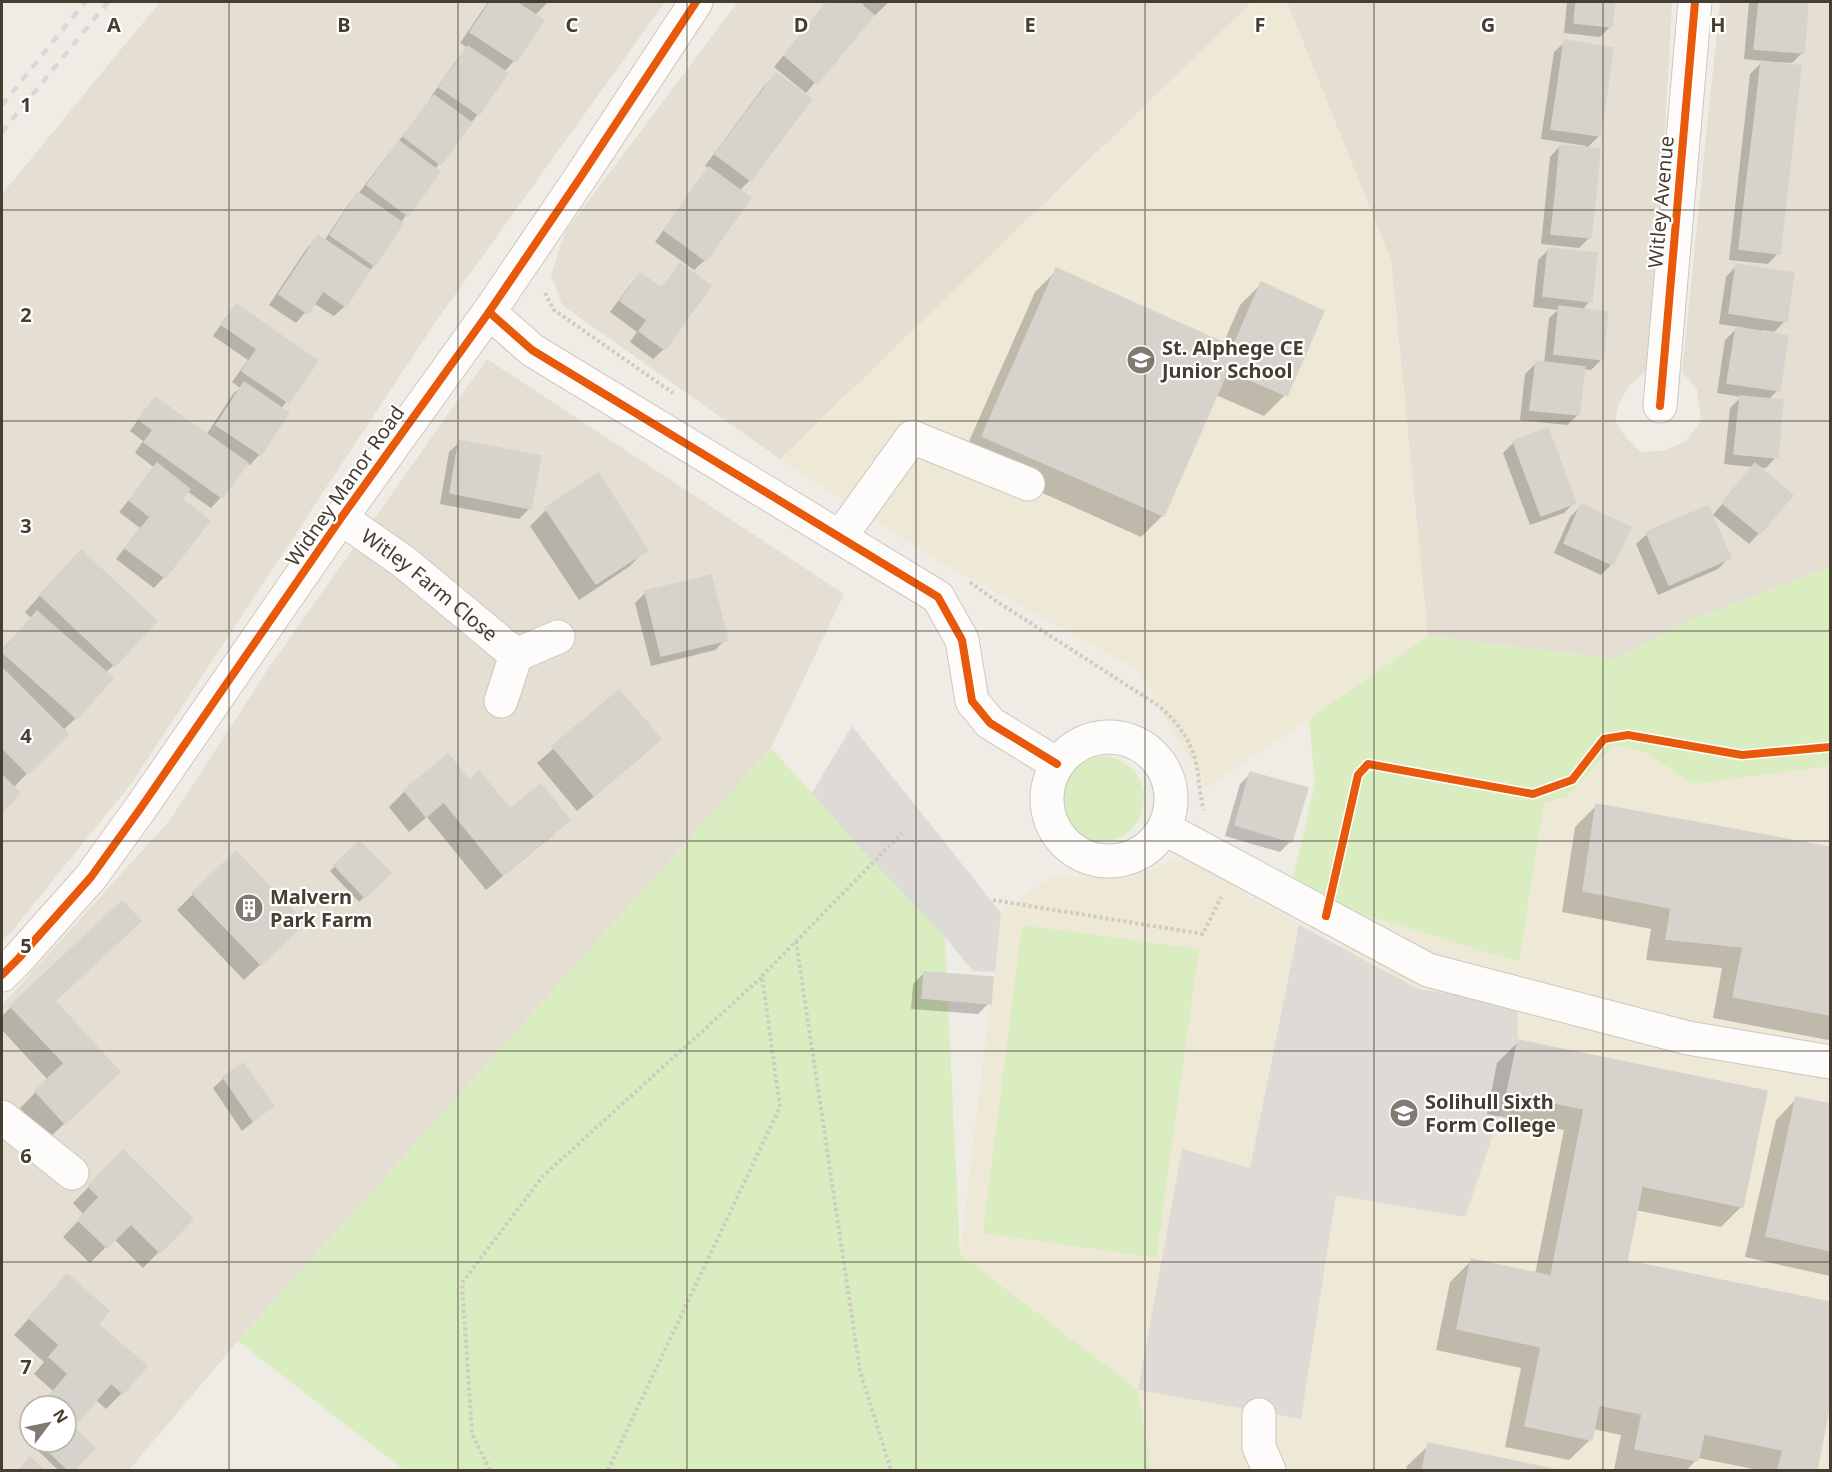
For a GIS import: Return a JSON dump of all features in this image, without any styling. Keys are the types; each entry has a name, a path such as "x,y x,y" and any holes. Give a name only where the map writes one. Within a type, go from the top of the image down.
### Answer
{"street":[{"name":"Widney Manor Road","path":"2,975 91,877 489,312 696,2"},
{"name":"Witley Avenue","path":"1660,406 1695,2"},
{"path":"489,312 532,350 939,597 962,640 972,701 990,723 1057,764"},
{"path":"840,537 912,437 1028,484"},
{"name":"Witley Farm Close","path":"342,518 404,562 516,655"},
{"name":"Witley Farm Close","path":"501,701 516,655 558,637"},
{"path":"1111,736 1131,741 1149,751 1163,768 1170,787 1171,808 1164,828 1153,843 1138,854 1120,860 1102,860 1084,855 1068,845 1056,832 1049,815 1047,798 1049,780 1057,764 1071,748 1090,739 1111,736"},
{"path":"1164,828 1428,970 1688,1038 1830,1062"},
{"path":"2,1117 72,1173"},
{"path":"1259,1414 1259,1447 1269,1470"}],"path":[{"path":"545,293 554,310 678,396"},
{"path":"968,580 996,601 1159,706 1179,724 1194,755 1201,801 1207,818"},
{"path":"490,1470 472,1434 462,1283 543,1176 762,976 902,833"},
{"path":"993,900 1203,934 1221,896"},
{"path":"796,940 860,1371 891,1470"},
{"path":"608,1470 780,1107 762,976"}],"shaded area":[{"path":"160,2 665,2 436,321 131,784 11,932 2,940 2,194"},
{"path":"738,2 1252,2 780,459 562,305 551,275 565,232"},
{"name":"St. Alphege CE Junior School","path":"1252,2 1287,2 1391,261 1428,636 1206,787 1137,669 939,561 780,459"},
{"path":"1287,2 1672,2 1652,365 1629,386 1619,403 1615,421 1624,435 1641,452 1663,451 1686,441 1701,421 1697,389 1682,372 1720,2 1830,2 1830,567 1689,621 1616,659 1428,636 1391,261"},
{"path":"487,359 844,594 771,748 238,1341 129,1470 2,1470 2,1005 170,820 270,666"},
{"path":"852,726 1001,913 995,972 973,971 945,937 864,852 812,793"},
{"name":"Solihull Sixth Form College","path":"1614,745 1644,752 1693,784 1830,763 1830,1470 1151,1470 1138,1390 960,1254 1001,913 1053,876 1129,878 1183,858 1340,946 1359,913 1519,962 1544,803 1567,797"},
{"path":"1299,925 1418,989 1517,1003 1518,1040 1507,1093 1465,1217 1336,1195 1301,1419 1138,1390 1182,1149 1250,1168"}],"green space":[{"path":"1830,567 1830,766 1693,784 1644,752 1614,745 1567,797 1544,803 1519,962 1359,913 1292,882 1315,784 1309,719 1428,636 1616,659 1689,621"},
{"path":"771,748 945,937 960,1254 1138,1390 1151,1470 404,1470 238,1341"},
{"path":"1101,756 1125,763 1137,775 1144,799 1137,823 1125,835 1101,842 1077,835 1065,823 1058,799 1065,775 1077,763"},
{"path":"1022,925 1199,949 1156,1258 983,1233"}],"building":[{"path":"490,2 516,2 544,20 516,62 470,32"},
{"path":"828,2 858,2 874,15 846,49 812,21"},
{"path":"1576,2 1615,2 1612,27 1574,23"},
{"path":"1759,2 1808,4 1804,53 1754,49"},
{"path":"812,21 846,49 817,84 784,55"},
{"path":"1564,40 1613,48 1607,92 1558,84"},
{"path":"468,46 508,73 479,115 439,87"},
{"path":"1761,61 1801,66 1794,129 1754,124"},
{"path":"776,73 812,99 781,140 745,114"},
{"path":"1558,84 1607,92 1600,136 1551,129"},
{"path":"434,95 472,123 441,165 403,136"},
{"path":"745,114 781,140 751,181 715,154"},
{"path":"1754,124 1794,129 1787,191 1746,187"},
{"path":"399,141 440,172 408,216 367,185"},
{"path":"1560,145 1600,149 1596,193 1556,189"},
{"path":"709,167 751,198 706,261 664,230"},
{"path":"1746,187 1787,191 1780,254 1739,249"},
{"path":"1556,189 1596,193 1591,238 1551,234"},
{"path":"358,192 403,223 375,266 330,235"},
{"path":"318,235 370,270 346,307 323,291 308,314 279,294"},
{"path":"1548,248 1597,253 1592,302 1543,296"},
{"path":"680,263 711,286 665,350 639,331 647,320 620,301 640,273 662,288"},
{"path":"1736,264 1794,273 1787,322 1729,313"},
{"path":"1056,268 1233,347 1261,282 1324,311 1287,396 1228,370 1164,516 982,436"},
{"path":"236,304 318,361 289,403 242,371 257,349 222,325"},
{"path":"1559,306 1608,312 1603,360 1554,354"},
{"path":"1736,327 1788,336 1780,391 1727,383"},
{"path":"1536,361 1585,367 1579,415 1530,410"},
{"path":"244,382 289,413 261,455 216,425"},
{"path":"1740,396 1783,400 1778,458 1734,454"},
{"path":"155,397 248,463 222,498 144,442 153,430 139,420"},
{"path":"1548,428 1576,503 1541,516 1513,441"},
{"path":"459,440 541,456 531,509 450,493"},
{"path":"157,463 190,489 182,499 210,521 165,578 125,548 150,517 129,500"},
{"path":"1755,463 1793,495 1760,534 1722,503"},
{"path":"598,473 648,550 596,584 545,508"},
{"path":"1581,504 1631,527 1613,565 1564,543"},
{"path":"1708,506 1731,558 1669,585 1646,532"},
{"path":"81,550 157,621 115,666 40,595"},
{"path":"711,575 728,640 661,656 645,591"},
{"path":"37,611 113,678 77,719 2,652"},
{"path":"2,668 68,734 28,774 2,748"},
{"path":"619,690 661,739 594,796 552,746"},
{"path":"448,754 469,780 479,771 510,809 541,784 570,820 503,875 444,802 426,817 404,790"},
{"path":"1250,772 1308,788 1292,842 1235,825"},
{"path":"2,775 20,793 2,813"},
{"path":"1596,804 1830,847 1830,1015 1733,997 1743,947 1666,939 1671,908 1583,891"},
{"path":"359,841 391,873 365,898 334,865"},
{"name":"Malvern Park Farm","path":"236,851 305,923 261,965 192,893"},
{"path":"122,901 141,921 55,1001 120,1072 65,1124 35,1091 64,1063 10,1006"},
{"path":"924,972 993,977 991,1004 922,998"},
{"path":"1518,1040 1767,1091 1743,1207 1642,1186 1627,1261 1830,1302 1830,1402 1817,1470 1778,1470 1783,1450 1704,1434 1698,1461 1635,1449 1642,1414 1599,1405 1592,1440 1525,1426 1541,1347 1457,1329 1471,1259 1551,1276 1584,1109 1507,1093"},
{"path":"243,1063 274,1106 253,1121 223,1077"},
{"path":"1796,1097 1830,1104 1830,1251 1766,1236"},
{"path":"123,1150 193,1219 160,1253 131,1224 107,1248 78,1220 99,1197 88,1186"},
{"path":"67,1274 109,1311 98,1324 147,1366 123,1394 111,1383 79,1421 78,1394 51,1394 68,1374 49,1357 59,1345 29,1318"},
{"path":"78,1432 95,1448 74,1470 68,1470 51,1454 78,1454"},
{"path":"1428,1443 1557,1470 1422,1470"},
{"path":"30,1457 44,1470 19,1470"}],"railway":[{"path":"2,105 85,2"},
{"path":"2,132 108,2"}],"cycle path":[{"path":"2,975 91,877 140,809 341,518 489,312 696,2"},
{"path":"1660,406 1695,2"},
{"path":"489,312 532,350 938,597 962,640 972,701 990,723 1057,764"},
{"path":"1326,916 1358,775 1368,764 1533,794 1572,780 1604,739 1628,735 1742,755 1830,747"}],"place":[{"name":"St. Alphege CE Junior School","path":"1141,360"},
{"name":"Malvern Park Farm","path":"249,908"},
{"name":"Solihull Sixth Form College","path":"1404,1113"}]}
